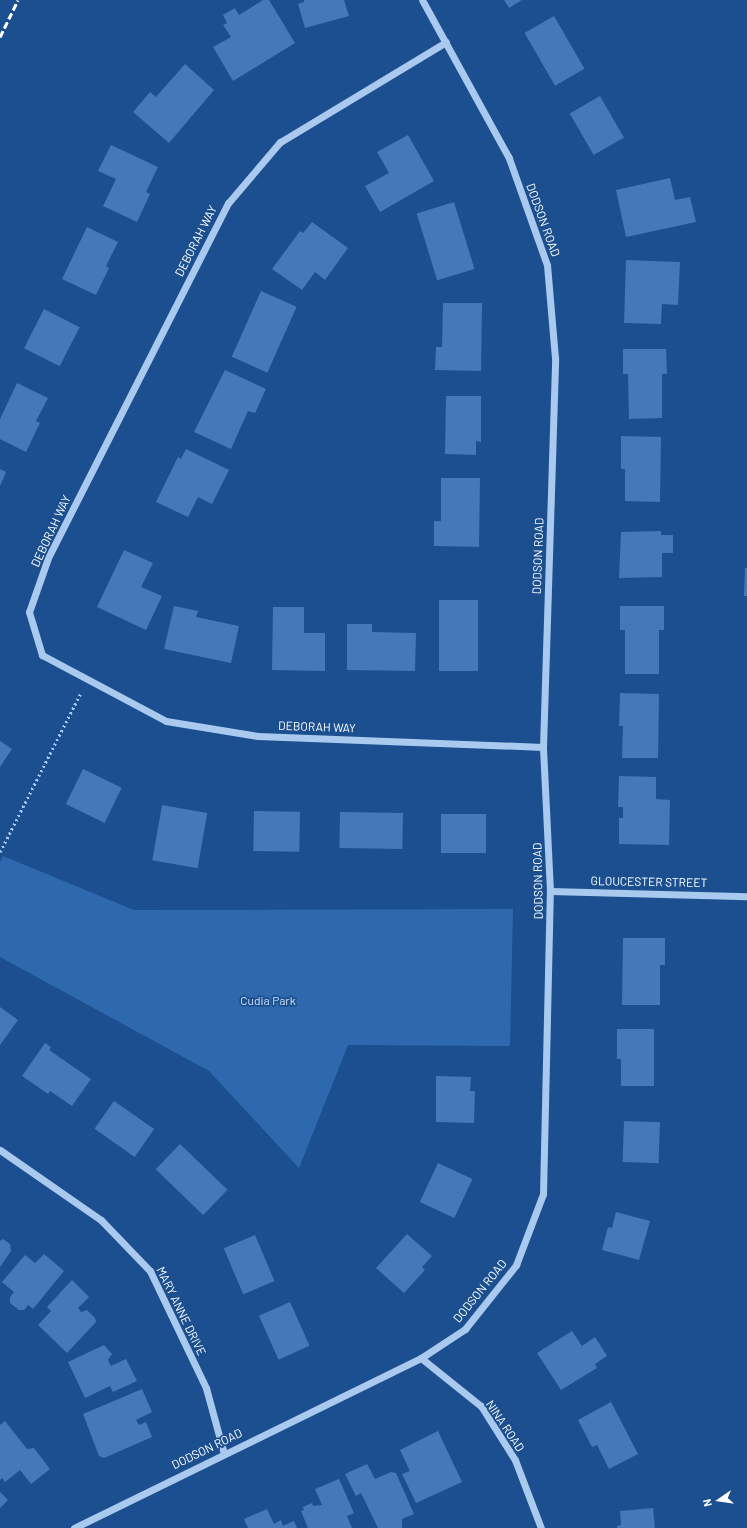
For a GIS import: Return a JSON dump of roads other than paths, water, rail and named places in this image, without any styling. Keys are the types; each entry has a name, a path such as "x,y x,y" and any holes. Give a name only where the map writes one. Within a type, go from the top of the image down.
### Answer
{"street":[{"name":"DODSON ROAD","path":"74,1528 421,1358 465,1329 516,1265 543,1194 550,891 543,747 555,358 547,265 509,158 422,0"},
{"name":"DEBORAH WAY","path":"446,42 280,142 228,203 48,558 29,612 42,655 166,720 258,736 543,747"},
{"name":"GLOUCESTER STREET","path":"550,891 747,896"},
{"name":"MARY ANNE DRIVE","path":"0,1150 101,1220 150,1270 206,1388 224,1454"},
{"name":"NINA ROAD","path":"421,1358 481,1406 515,1460 541,1528"}],"railway":[{"path":"0,37 18,0"}],"park label":[{"name":"Cudia Park","path":"268,1001"}]}
